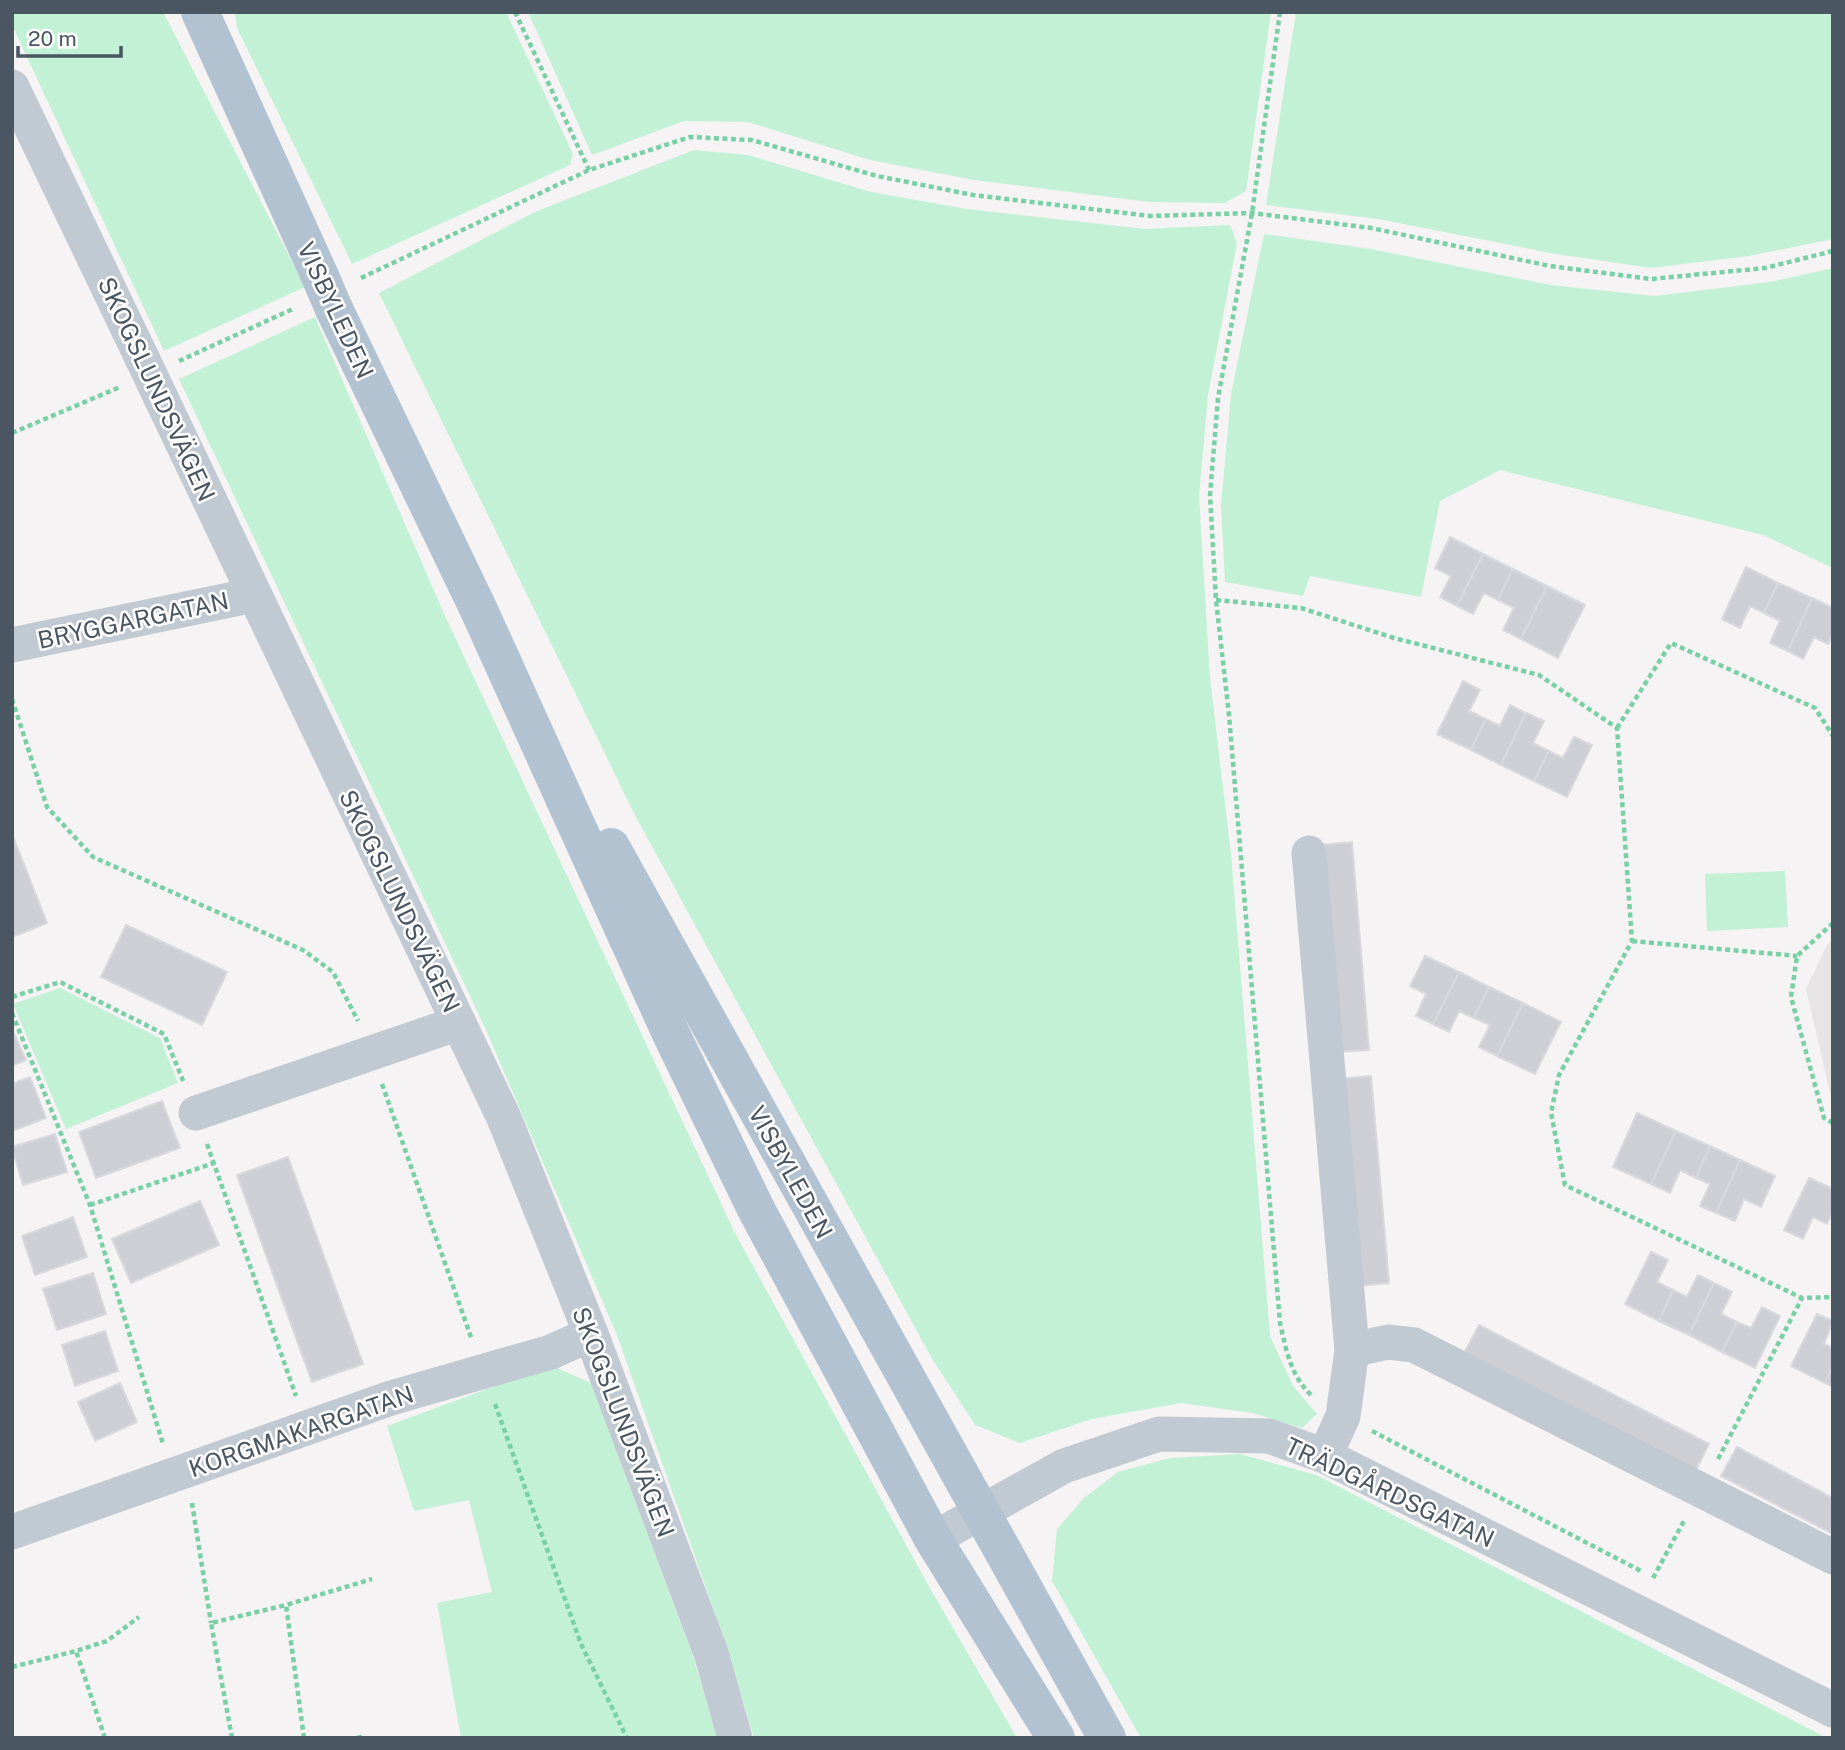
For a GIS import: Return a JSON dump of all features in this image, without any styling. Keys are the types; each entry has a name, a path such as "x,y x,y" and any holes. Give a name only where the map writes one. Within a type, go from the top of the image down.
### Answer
{"main road":[{"name":"VISBYLEDEN","path":"200,12 328,292 477,606 672,1036 756,1209 933,1539 1056,1738"},
{"name":"VISBYLEDEN","path":"477,606 1107,1738"}],"street":[{"name":"SKOGSLUNDSVÄGEN","path":"12,87 157,361 161,398 504,1118 591,1335 711,1653 736,1738"},
{"name":"BRYGGARGATAN","path":"12,645 254,595"},
{"path":"1309,853 1352,1350 1343,1416 1325,1455"},
{"path":"196,1113 459,1023"},
{"name":"KORGMAKARGATAN","path":"12,1532 182,1486 307,1428 391,1398 551,1352 591,1335"},
{"path":"1352,1350 1388,1342 1414,1345 1647,1464 1702,1488 1833,1557"},
{"name":"TRÄDGÅRDSGATAN","path":"933,1539 1065,1466 1159,1434 1269,1436 1325,1455 1833,1710"}],"path":[{"path":"515,12 589,170"},
{"path":"1280,12 1252,213 1218,398 1210,495 1216,600 1229,715 1280,1323 1287,1353 1298,1383 1317,1400 1343,1416 1665,1584"},
{"path":"157,361 328,292 589,170 690,137 739,140 877,176 973,195 1150,216 1252,213 1371,229 1550,266 1651,279 1765,268 1833,251"},
{"path":"12,433 122,386"},
{"path":"1216,600 1301,608 1394,638 1539,675 1617,728"},
{"path":"1833,736 1815,708 1671,643 1617,728 1632,941 1559,1075 1551,1113 1565,1185 1802,1298 1833,1297"},
{"path":"12,699 47,807 93,857 303,950 333,972 372,1053 581,1644 627,1738"},
{"path":"1833,923 1797,956 1791,996 1824,1118 1833,1123"},
{"path":"1632,941 1797,956"},
{"path":"12,997 60,982 164,1034 196,1113 307,1428"},
{"path":"12,1013 90,1205 182,1486 232,1738"},
{"path":"90,1205 214,1163"},
{"path":"1653,1578 1802,1298"},
{"path":"211,1623 286,1605 372,1579"},
{"path":"286,1605 304,1738"},
{"path":"12,1667 107,1641 139,1618"},
{"path":"76,1651 105,1738"},
{"path":"357,1738 365,1736"}],"shaded area":[{"path":"1833,939 1833,1106 1806,989 1827,945"}],"green space":[{"path":"12,12 163,12 305,287 164,351 12,25"},
{"path":"235,12 506,12 573,154 570,165 352,264 237,28"},
{"path":"528,12 1271,12 1246,191 1225,203 1149,202 974,180 870,160 748,122 684,121 592,155"},
{"path":"1296,12 1833,12 1833,239 1749,256 1651,268 1556,254 1378,219 1266,205"},
{"path":"694,150 748,155 871,192 967,209 1145,229 1230,225 1237,243 1208,395 1199,496 1210,678 1231,854 1270,1336 1293,1386 1317,1414 1302,1428 1252,1413 1181,1403 1092,1419 1020,1443 975,1425 931,1357 636,817 379,293 537,211"},
{"path":"1264,234 1371,249 1551,285 1654,296 1770,282 1833,268 1833,568 1763,535 1500,470 1440,501 1421,597 1310,576 1303,596 1225,582 1221,505 1231,394"},
{"path":"315,317 445,616 735,1233 927,1583 1017,1738 754,1738 729,1653 617,1335 486,1030 179,379"},
{"path":"1785,871 1788,927 1707,931 1705,874"},
{"path":"60,988 160,1038 178,1083 66,1129 13,1004"},
{"path":"557,1368 591,1383 692,1653 717,1738 461,1738 437,1603 492,1592 469,1500 414,1511 387,1426 498,1385"},
{"path":"1240,1454 1316,1475 1827,1738 1141,1738 1052,1581 1057,1529 1084,1498 1118,1472 1170,1458"}],"building":[{"path":"1450,537 1483,554 1457,606 1440,597 1451,576 1435,568"},
{"path":"1483,554 1513,569 1498,600 1484,593 1473,614 1457,606"},
{"path":"1746,567 1778,583 1764,613 1750,606 1740,628 1722,619"},
{"path":"1513,569 1547,586 1521,639 1503,630 1514,608 1498,600"},
{"path":"1778,583 1812,598 1788,651 1770,643 1780,621 1764,613"},
{"path":"1547,586 1585,605 1558,658 1521,639"},
{"path":"1812,598 1833,608 1833,634 1828,644 1814,637 1803,659 1788,651"},
{"path":"1463,681 1480,690 1469,711 1486,719 1471,750 1437,734"},
{"path":"1510,705 1526,713 1501,765 1471,750 1486,719 1500,726"},
{"path":"1526,713 1544,721 1533,743 1549,751 1534,781 1501,765"},
{"path":"1574,737 1592,745 1567,797 1534,781 1549,751 1563,758"},
{"path":"12,834 47,923 12,937"},
{"path":"1352,842 1369,1050 1337,1052 1321,845"},
{"path":"126,925 227,972 202,1025 101,977"},
{"path":"1425,956 1459,972 1433,1024 1416,1016 1426,994 1410,986"},
{"path":"1459,972 1489,987 1474,1018 1459,1011 1449,1032 1433,1024"},
{"path":"1489,987 1523,1003 1497,1056 1479,1047 1490,1025 1474,1018"},
{"path":"1523,1003 1561,1022 1535,1074 1497,1056"},
{"path":"12,1029 26,1060 12,1066"},
{"path":"1371,1076 1389,1283 1358,1286 1340,1079"},
{"path":"30,1077 46,1118 12,1131 12,1084"},
{"path":"162,1101 180,1148 96,1178 79,1132"},
{"path":"1637,1113 1676,1131 1651,1184 1613,1167"},
{"path":"1676,1131 1710,1146 1696,1178 1680,1170 1670,1193 1651,1184"},
{"path":"55,1134 67,1172 23,1185 12,1147"},
{"path":"1710,1146 1740,1160 1716,1213 1700,1206 1710,1184 1696,1178"},
{"path":"288,1157 363,1364 312,1382 237,1175"},
{"path":"1740,1160 1775,1176 1761,1207 1744,1199 1735,1221 1716,1213"},
{"path":"1809,1178 1833,1189 1833,1211 1827,1224 1813,1217 1803,1239 1784,1230"},
{"path":"200,1201 219,1245 131,1283 112,1239"},
{"path":"73,1217 87,1257 35,1275 22,1236"},
{"path":"1651,1252 1668,1260 1657,1282 1673,1290 1659,1321 1625,1304"},
{"path":"93,1273 106,1314 57,1330 43,1289"},
{"path":"1698,1275 1714,1283 1689,1335 1659,1321 1673,1290 1687,1297"},
{"path":"1714,1283 1732,1292 1721,1314 1737,1322 1722,1352 1689,1335"},
{"path":"1762,1307 1780,1316 1755,1368 1722,1352 1737,1322 1751,1328"},
{"path":"1817,1314 1833,1321 1824,1344 1833,1348 1833,1366 1825,1383 1791,1366"},
{"path":"1479,1325 1709,1444 1694,1474 1463,1355"},
{"path":"105,1331 118,1371 75,1386 62,1345"},
{"path":"1833,1366 1833,1387 1825,1383"},
{"path":"120,1383 137,1422 95,1441 78,1402"},
{"path":"1737,1447 1833,1498 1833,1534 1721,1476"}]}
